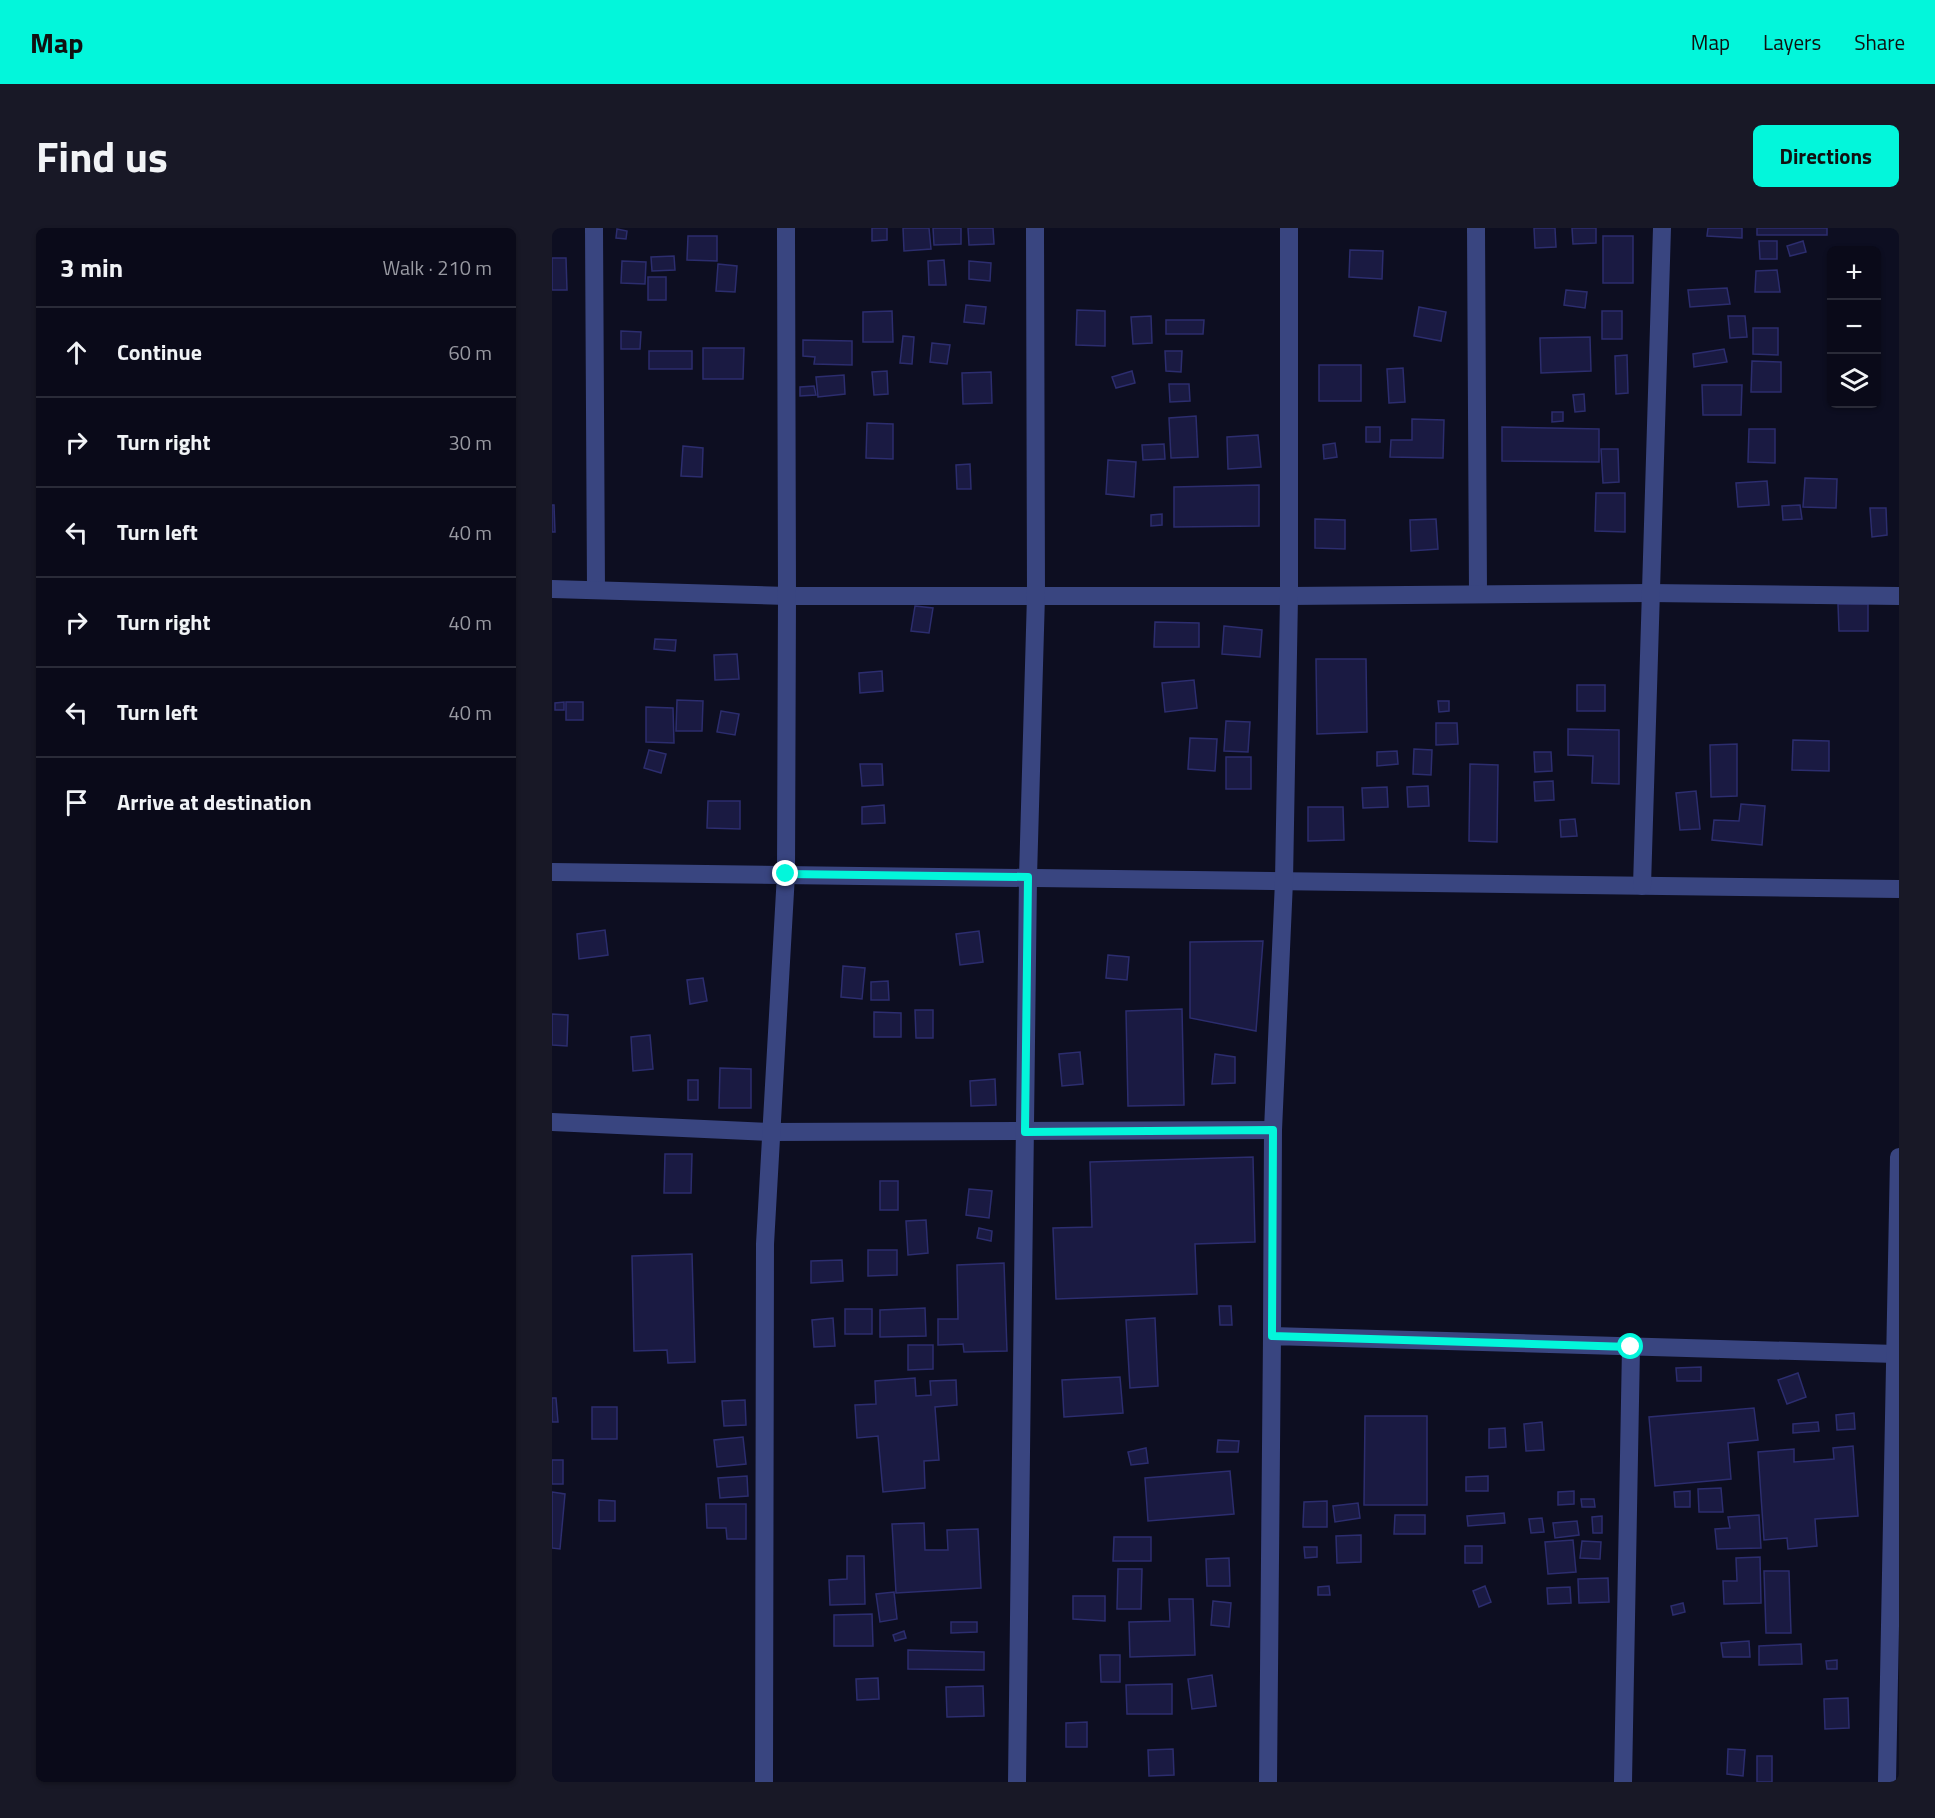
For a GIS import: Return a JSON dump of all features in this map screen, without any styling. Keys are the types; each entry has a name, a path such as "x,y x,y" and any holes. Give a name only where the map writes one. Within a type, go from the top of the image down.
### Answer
{"street":[{"path":"594,228 596,590"},
{"path":"764,1782 765,1244 786,874 788,596 786,228"},
{"path":"1017,1782 1028,877 1036,596 1035,228"},
{"path":"1268,1782 1273,1130 1284,881 1289,596 1289,228"},
{"path":"1476,228 1478,594"},
{"path":"1642,886 1662,228"},
{"path":"552,589 788,596 1650,593 1899,596"},
{"path":"552,872 1899,889"},
{"path":"552,1122 772,1132 1273,1130"},
{"path":"1887,1782 1899,1157"},
{"path":"1272,1336 1896,1354"},
{"path":"1623,1782 1631,1347"}],"building":[{"path":"872,228 887,228 887,240 872,241"},
{"path":"903,228 929,228 931,249 904,251"},
{"path":"933,228 961,228 961,244 934,245"},
{"path":"968,228 993,228 994,244 969,245"},
{"path":"1534,228 1555,228 1556,247 1535,248"},
{"path":"1572,228 1596,228 1596,243 1573,244"},
{"path":"1708,228 1742,228 1742,238 1707,236"},
{"path":"1757,228 1827,228 1827,235 1757,235"},
{"path":"617,229 627,231 626,239 616,238"},
{"path":"688,236 717,236 717,261 687,260"},
{"path":"1603,236 1633,236 1633,283 1603,283"},
{"path":"1759,241 1777,241 1777,259 1760,259"},
{"path":"1803,241 1806,252 1790,256 1787,246"},
{"path":"1350,250 1383,251 1382,279 1349,277"},
{"path":"674,256 675,270 652,271 651,257"},
{"path":"552,258 566,258 567,290 552,290"},
{"path":"944,260 946,285 929,285 928,261"},
{"path":"622,261 646,262 645,284 621,283"},
{"path":"969,261 991,263 990,281 969,279"},
{"path":"718,264 737,266 735,292 716,291"},
{"path":"1777,270 1780,292 1755,292 1756,271"},
{"path":"648,277 666,277 666,300 648,300"},
{"path":"1727,288 1730,304 1690,307 1688,290"},
{"path":"1566,290 1587,292 1585,308 1564,305"},
{"path":"966,305 986,307 984,324 964,322"},
{"path":"1419,307 1446,312 1441,341 1414,336"},
{"path":"1077,310 1105,311 1105,346 1076,345"},
{"path":"892,311 893,342 863,342 863,312"},
{"path":"1602,311 1622,311 1622,339 1602,339"},
{"path":"1151,316 1152,343 1133,344 1131,317"},
{"path":"1728,316 1745,316 1747,337 1730,338"},
{"path":"1166,320 1204,320 1203,334 1166,334"},
{"path":"1753,328 1778,328 1778,355 1753,354"},
{"path":"621,331 641,332 640,349 621,349"},
{"path":"903,336 914,337 912,364 900,363"},
{"path":"1590,337 1591,371 1541,373 1540,338"},
{"path":"803,340 852,341 852,365 814,364 815,357 803,356"},
{"path":"932,343 950,345 947,364 930,362"},
{"path":"703,348 744,348 743,379 703,379"},
{"path":"1724,349 1727,362 1694,367 1693,354"},
{"path":"649,351 692,351 692,369 649,369"},
{"path":"1165,351 1182,351 1181,372 1166,371"},
{"path":"1627,355 1628,393 1616,394 1615,356"},
{"path":"1752,361 1781,362 1781,392 1751,392"},
{"path":"1319,365 1361,365 1361,401 1319,401"},
{"path":"1403,368 1405,402 1389,403 1387,369"},
{"path":"887,371 888,394 874,395 872,372"},
{"path":"1132,371 1135,383 1116,388 1112,377"},
{"path":"991,372 992,403 963,404 962,373"},
{"path":"844,375 845,394 818,397 816,377"},
{"path":"1169,384 1189,384 1190,401 1170,402"},
{"path":"1702,385 1742,385 1741,415 1703,415"},
{"path":"814,386 816,395 800,396 800,387"},
{"path":"1584,394 1585,411 1575,412 1573,395"},
{"path":"1552,412 1563,412 1563,421 1552,422"},
{"path":"1196,416 1198,457 1171,458 1169,418"},
{"path":"1412,419 1444,420 1443,458 1390,457 1391,440 1412,440"},
{"path":"867,423 893,424 893,459 866,458"},
{"path":"1366,427 1380,427 1380,442 1366,442"},
{"path":"1502,427 1599,429 1599,462 1502,461"},
{"path":"1749,429 1775,429 1775,463 1748,462"},
{"path":"1258,435 1261,467 1228,469 1227,437"},
{"path":"1335,443 1337,457 1324,459 1323,445"},
{"path":"1164,444 1165,459 1143,460 1142,445"},
{"path":"683,446 703,448 702,477 681,476"},
{"path":"1601,449 1618,449 1619,482 1603,483"},
{"path":"1108,460 1136,462 1134,497 1106,494"},
{"path":"970,464 971,489 957,489 956,465"},
{"path":"1805,478 1837,479 1836,508 1803,507"},
{"path":"1767,481 1769,505 1738,507 1736,483"},
{"path":"1259,485 1259,526 1174,527 1174,487"},
{"path":"1596,493 1625,493 1625,532 1595,531"},
{"path":"552,505 554,505 555,532 552,532"},
{"path":"1800,505 1802,519 1783,520 1782,506"},
{"path":"1870,508 1886,508 1887,535 1872,537"},
{"path":"1162,514 1162,525 1151,526 1151,515"},
{"path":"1315,519 1345,520 1345,549 1315,548"},
{"path":"1436,519 1438,549 1411,551 1410,520"},
{"path":"1838,604 1868,604 1868,631 1839,631"},
{"path":"915,606 933,608 929,633 911,631"},
{"path":"1155,622 1199,623 1199,647 1154,647"},
{"path":"1224,626 1262,630 1260,657 1222,654"},
{"path":"655,639 676,640 675,651 654,649"},
{"path":"737,654 739,679 715,680 714,655"},
{"path":"1316,659 1366,659 1367,732 1317,734"},
{"path":"882,671 883,691 860,693 859,673"},
{"path":"1194,680 1197,708 1165,712 1162,683"},
{"path":"1577,685 1605,685 1605,711 1577,711"},
{"path":"677,700 703,701 702,731 676,731"},
{"path":"1438,701 1449,701 1449,711 1439,712"},
{"path":"564,702 564,710 555,710 555,703"},
{"path":"566,702 583,702 583,720 566,720"},
{"path":"646,707 673,708 674,743 646,742"},
{"path":"721,711 739,714 735,735 717,732"},
{"path":"1226,721 1250,722 1248,752 1224,751"},
{"path":"1436,723 1457,723 1458,744 1436,745"},
{"path":"1568,729 1619,730 1619,784 1592,783 1593,756 1568,755"},
{"path":"1190,738 1217,739 1215,771 1188,769"},
{"path":"1793,740 1829,741 1829,771 1792,770"},
{"path":"1737,744 1737,796 1711,797 1710,745"},
{"path":"1414,749 1432,750 1431,775 1413,774"},
{"path":"649,750 666,754 661,773 644,768"},
{"path":"1397,751 1398,764 1377,766 1377,752"},
{"path":"1534,752 1551,752 1552,771 1535,772"},
{"path":"1226,757 1251,757 1251,789 1226,789"},
{"path":"860,764 882,764 883,785 862,786"},
{"path":"1470,764 1498,765 1497,842 1469,841"},
{"path":"1553,781 1554,800 1535,801 1534,782"},
{"path":"1428,786 1429,806 1408,807 1407,787"},
{"path":"1387,787 1388,807 1363,808 1362,788"},
{"path":"1696,791 1700,829 1680,830 1676,793"},
{"path":"708,801 740,801 740,829 707,828"},
{"path":"1741,804 1765,806 1762,845 1712,840 1714,820 1739,821"},
{"path":"884,805 885,823 862,824 862,807"},
{"path":"1308,807 1343,807 1344,840 1308,841"},
{"path":"1575,819 1577,836 1561,837 1560,820"},
{"path":"605,930 608,955 579,959 577,934"},
{"path":"979,931 983,962 960,965 956,934"},
{"path":"1263,941 1256,1031 1190,1018 1190,942"},
{"path":"1108,955 1129,957 1127,980 1106,978"},
{"path":"843,966 865,968 862,999 841,997"},
{"path":"703,978 707,1001 690,1004 687,980"},
{"path":"888,981 889,1000 871,1000 871,982"},
{"path":"1182,1009 1184,1105 1128,1106 1126,1011"},
{"path":"915,1010 933,1010 933,1038 916,1038"},
{"path":"874,1012 901,1013 901,1037 874,1037"},
{"path":"552,1014 568,1015 567,1046 552,1045"},
{"path":"650,1035 653,1069 633,1071 631,1037"},
{"path":"1080,1052 1083,1084 1062,1086 1059,1054"},
{"path":"1215,1054 1235,1057 1235,1083 1212,1084"},
{"path":"720,1068 751,1069 751,1108 719,1108"},
{"path":"995,1079 996,1105 971,1106 970,1081"},
{"path":"688,1080 698,1080 698,1100 688,1100"},
{"path":"665,1154 692,1154 691,1193 664,1193"},
{"path":"1253,1157 1255,1242 1195,1244 1197,1294 1056,1299 1053,1228 1092,1227 1090,1162"},
{"path":"880,1181 898,1181 898,1210 880,1210"},
{"path":"969,1189 992,1191 989,1218 966,1215"},
{"path":"926,1220 928,1253 908,1255 906,1221"},
{"path":"979,1228 992,1231 991,1241 977,1238"},
{"path":"868,1250 897,1250 897,1275 868,1276"},
{"path":"692,1254 695,1362 668,1363 667,1350 634,1351 632,1256"},
{"path":"842,1260 843,1281 811,1283 811,1261"},
{"path":"1004,1263 1007,1351 964,1352 963,1344 938,1345 938,1319 958,1319 957,1265"},
{"path":"1219,1306 1231,1306 1232,1325 1220,1325"},
{"path":"925,1308 926,1336 880,1337 880,1310"},
{"path":"845,1309 872,1309 872,1334 845,1334"},
{"path":"833,1318 835,1346 814,1347 812,1320"},
{"path":"1155,1318 1158,1386 1130,1388 1126,1320"},
{"path":"908,1345 933,1345 933,1369 908,1370"},
{"path":"1701,1367 1701,1381 1677,1381 1676,1368"},
{"path":"1798,1373 1806,1397 1787,1404 1778,1380"},
{"path":"1120,1377 1123,1413 1064,1417 1062,1380"},
{"path":"915,1378 916,1396 931,1395 930,1381 956,1380 957,1405 935,1407 939,1460 924,1461 925,1488 883,1492 878,1436 857,1438 855,1405 876,1404 875,1381"},
{"path":"552,1398 556,1398 558,1422 552,1422"},
{"path":"745,1400 746,1425 724,1426 722,1401"},
{"path":"592,1407 617,1407 617,1439 592,1439"},
{"path":"1754,1408 1758,1440 1728,1443 1731,1479 1655,1486 1649,1417"},
{"path":"1854,1413 1855,1429 1837,1430 1836,1415"},
{"path":"1365,1416 1427,1416 1427,1505 1364,1505"},
{"path":"1542,1422 1544,1450 1526,1451 1524,1424"},
{"path":"1818,1422 1819,1431 1793,1433 1793,1424"},
{"path":"1505,1428 1506,1447 1489,1448 1489,1429"},
{"path":"743,1437 746,1464 717,1467 714,1440"},
{"path":"1218,1440 1239,1441 1238,1452 1217,1452"},
{"path":"1853,1446 1858,1516 1815,1519 1817,1546 1788,1549 1787,1538 1764,1540 1758,1452 1794,1449 1794,1462 1834,1459 1833,1448"},
{"path":"1146,1448 1148,1463 1131,1465 1128,1452"},
{"path":"552,1460 563,1460 563,1484 552,1484"},
{"path":"1230,1471 1234,1514 1148,1521 1145,1478"},
{"path":"747,1476 748,1496 720,1498 718,1478"},
{"path":"1488,1476 1488,1491 1466,1491 1466,1477"},
{"path":"1721,1488 1723,1512 1699,1512 1698,1489"},
{"path":"1574,1491 1574,1504 1558,1505 1558,1492"},
{"path":"1690,1491 1690,1507 1675,1507 1674,1492"},
{"path":"552,1492 565,1494 560,1549 552,1548"},
{"path":"1581,1499 1594,1499 1595,1507 1582,1507"},
{"path":"599,1500 615,1501 615,1521 599,1521"},
{"path":"1327,1501 1327,1527 1303,1527 1304,1502"},
{"path":"1358,1503 1360,1518 1335,1522 1333,1506"},
{"path":"706,1504 746,1504 746,1539 727,1539 726,1528 707,1528"},
{"path":"1504,1513 1505,1523 1468,1526 1467,1516"},
{"path":"1395,1515 1425,1515 1425,1534 1394,1534"},
{"path":"1759,1515 1761,1548 1717,1549 1715,1529 1730,1528 1728,1517"},
{"path":"1602,1516 1602,1533 1593,1533 1592,1517"},
{"path":"1542,1518 1544,1532 1531,1533 1529,1519"},
{"path":"1577,1521 1579,1535 1555,1538 1553,1523"},
{"path":"924,1523 925,1550 948,1550 947,1530 978,1529 981,1588 896,1593 892,1524"},
{"path":"1361,1535 1361,1562 1337,1563 1336,1536"},
{"path":"1114,1537 1151,1537 1151,1561 1113,1561"},
{"path":"1573,1540 1576,1572 1548,1574 1545,1542"},
{"path":"1582,1541 1601,1542 1600,1559 1580,1558"},
{"path":"1465,1546 1482,1546 1482,1563 1465,1563"},
{"path":"1304,1547 1317,1547 1317,1557 1305,1558"},
{"path":"847,1556 864,1556 865,1604 830,1605 829,1580 847,1579"},
{"path":"1760,1557 1761,1603 1724,1604 1723,1581 1737,1581 1736,1558"},
{"path":"1229,1558 1230,1586 1207,1586 1206,1559"},
{"path":"1118,1569 1142,1569 1141,1609 1117,1609"},
{"path":"1764,1571 1789,1571 1791,1633 1766,1633"},
{"path":"1608,1578 1609,1602 1579,1603 1578,1579"},
{"path":"1329,1586 1330,1595 1318,1595 1318,1587"},
{"path":"1485,1586 1491,1602 1479,1607 1473,1591"},
{"path":"1570,1587 1571,1603 1548,1604 1547,1588"},
{"path":"894,1592 897,1619 880,1622 876,1594"},
{"path":"1073,1596 1105,1596 1105,1621 1073,1619"},
{"path":"1169,1599 1193,1599 1195,1655 1130,1657 1129,1622 1170,1621"},
{"path":"1213,1601 1231,1603 1229,1627 1211,1625"},
{"path":"1683,1603 1685,1612 1673,1615 1671,1606"},
{"path":"872,1614 873,1646 834,1646 834,1615"},
{"path":"951,1622 977,1622 977,1632 951,1633"},
{"path":"904,1631 906,1638 895,1641 893,1635"},
{"path":"1749,1641 1750,1657 1723,1657 1721,1643"},
{"path":"1801,1644 1802,1664 1759,1665 1759,1646"},
{"path":"908,1650 984,1652 984,1670 908,1669"},
{"path":"1100,1655 1120,1655 1120,1682 1101,1682"},
{"path":"1837,1660 1837,1669 1827,1669 1826,1661"},
{"path":"1212,1675 1216,1706 1192,1709 1188,1679"},
{"path":"878,1678 879,1699 857,1700 856,1679"},
{"path":"1172,1684 1172,1714 1127,1714 1126,1685"},
{"path":"983,1686 984,1716 947,1717 946,1687"},
{"path":"1848,1698 1849,1728 1825,1729 1824,1699"},
{"path":"1087,1722 1087,1747 1066,1747 1066,1723"},
{"path":"1173,1749 1174,1775 1149,1776 1148,1750"},
{"path":"1728,1749 1745,1750 1743,1776 1727,1774"},
{"path":"1757,1756 1772,1756 1772,1782 1757,1782"}],"route":[{"path":"786,874 1028,877 1025,1132 1273,1130 1272,1336 1631,1347"}]}
